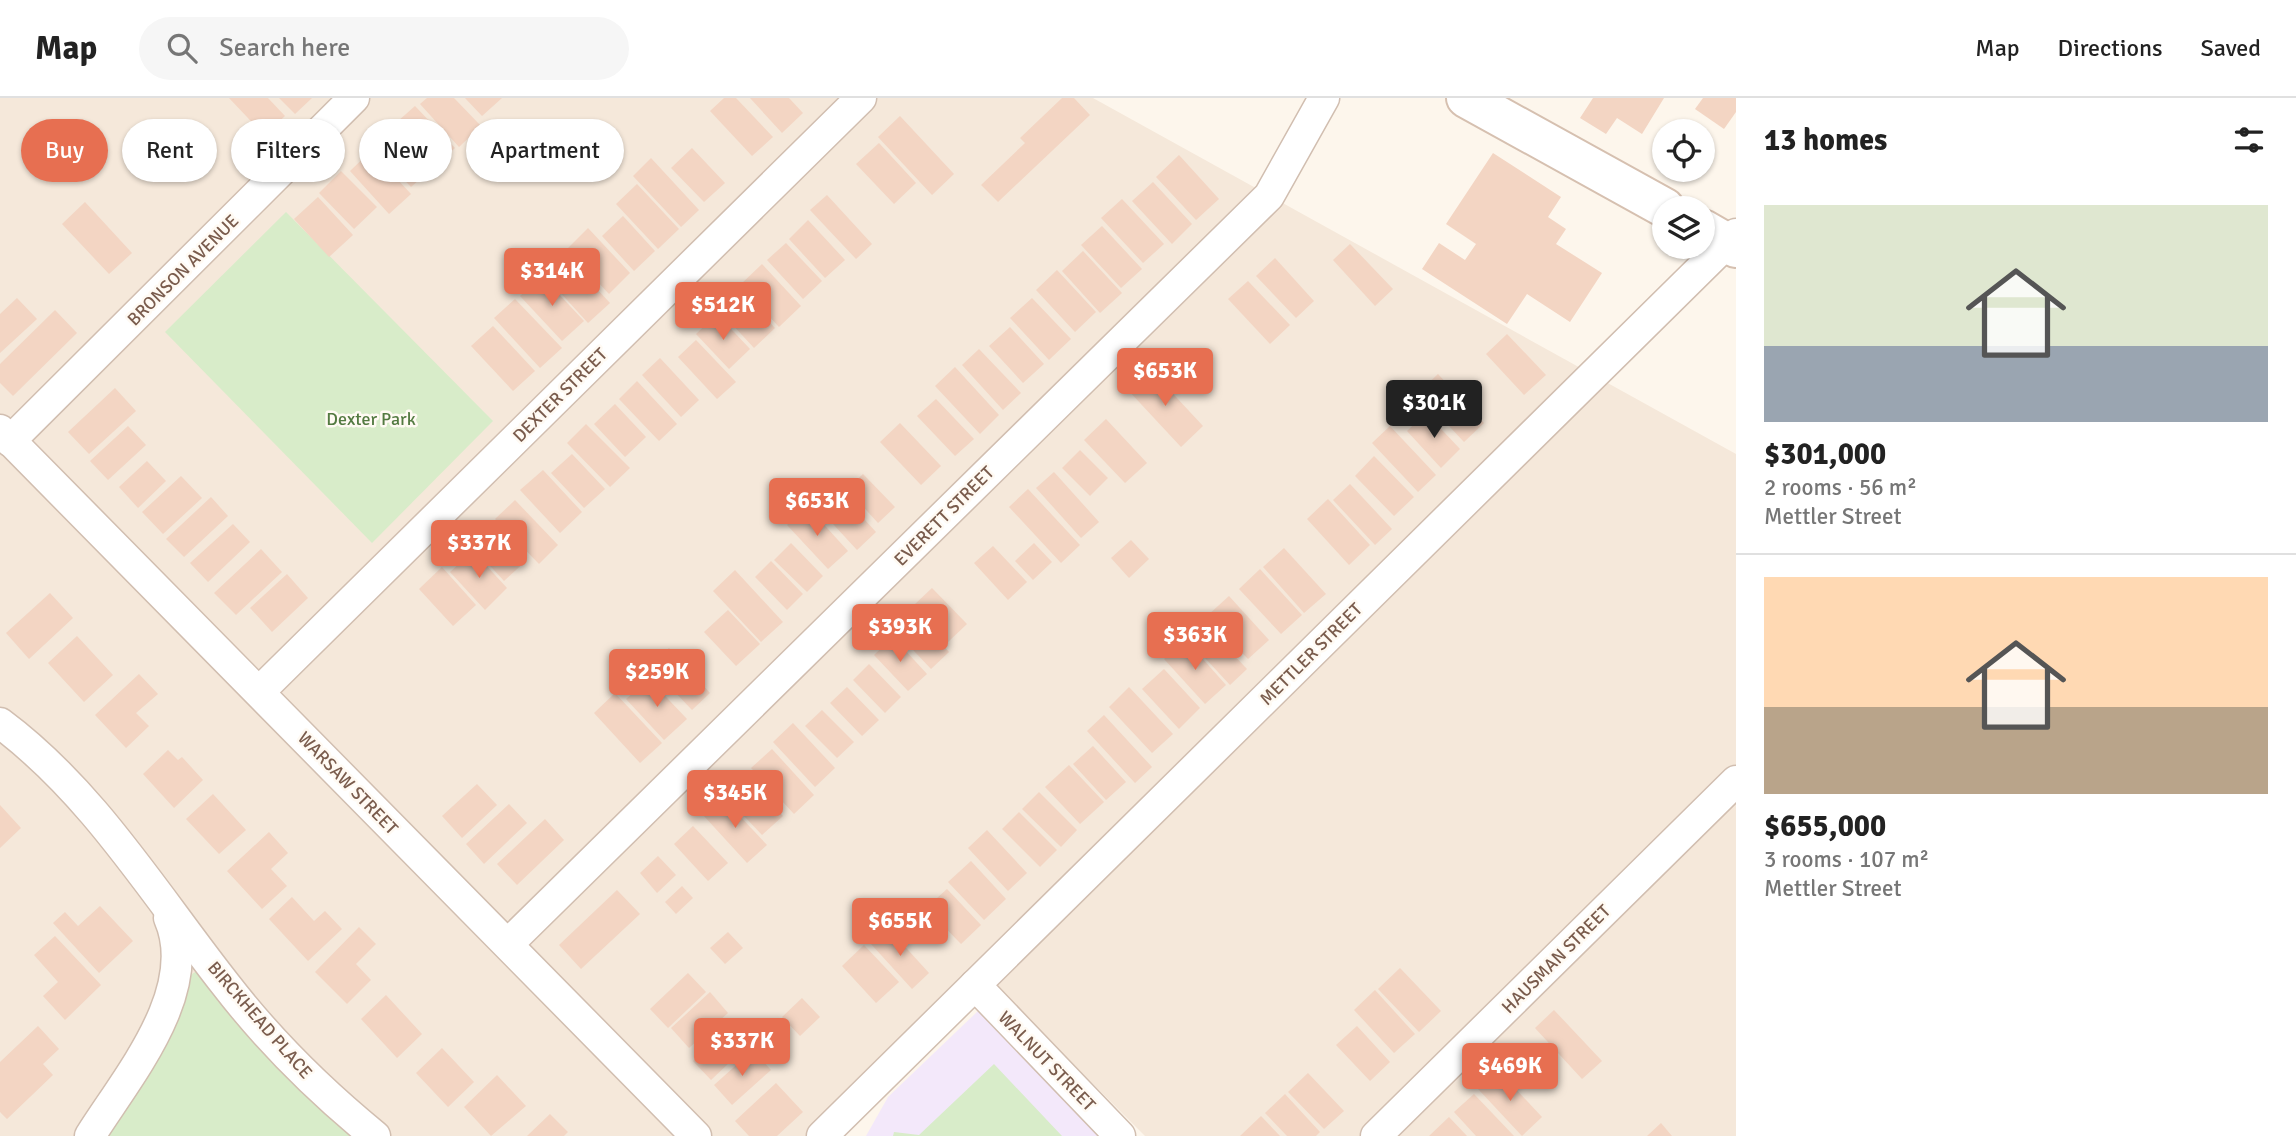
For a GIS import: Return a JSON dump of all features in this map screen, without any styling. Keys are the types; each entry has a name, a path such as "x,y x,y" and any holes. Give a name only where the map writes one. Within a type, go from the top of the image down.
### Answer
{"main road":[{"path":"1466,98 1652,201"}],"street":[{"name":"BRONSON AVENUE","path":"7,446 354,98"},
{"name":"DEXTER STREET","path":"259,692 861,98"},
{"name":"EVERETT STREET","path":"508,944 1269,196 1324,98"},
{"name":"METTLER STREET","path":"822,1136 1726,239"},
{"name":"WARSAW STREET","path":"7,446 259,692 696,1136"},
{"name":"BIRCKHEAD PLACE","path":"0,723 57,774 157,892 267,1035 318,1087 375,1136"},
{"name":"HAUSMAN STREET","path":"1376,1136 1736,781"},
{"name":"BIRCKHEAD PLACE","path":"90,1136 144,1050 173,989 178,954 176,932 157,892"},
{"name":"WALNUT STREET","path":"975,985 1120,1136"},
{"name":"METTLER STREET","path":"842,1136 861,1102 886,1073"}],"shaded area":[{"path":"0,98 1093,98 1736,454 1736,1136 1145,1136 975,966 826,1136 0,1136"},
{"path":"979,1010 1106,1136 866,1136 888,1097"}],"green space":[{"name":"Dexter Park","path":"286,212 493,421 372,543 165,332"},
{"path":"200,969 359,1136 103,1136 192,974"},
{"path":"994,1064 1062,1136 893,1136 894,1132 919,1135"}],"building":[{"path":"229,98 268,98 285,116 282,119 249,119"},
{"path":"279,98 312,98 295,114"},
{"path":"427,98 454,98 474,119 466,119 466,140 459,147 452,139 452,119 434,119 420,104"},
{"path":"465,98 502,98 482,116"},
{"path":"724,98 736,98 773,137 752,156 710,111"},
{"path":"750,98 789,98 803,113 782,133"},
{"path":"1062,98 1074,98 1090,115 998,202 981,185 1025,143 1020,138"},
{"path":"1593,98 1664,98 1642,134 1617,118 1606,134 1580,118"},
{"path":"1703,98 1736,98 1736,112 1724,129 1715,123 1715,119 1710,119 1695,109"},
{"path":"415,106 427,119 400,119"},
{"path":"900,116 954,174 932,195 878,137"},
{"path":"879,143 916,183 894,204 856,164"},
{"path":"692,148 725,183 704,202 671,168"},
{"path":"1493,153 1561,197 1548,217 1566,229 1556,244 1602,273 1570,322 1527,294 1507,324 1422,269 1439,243 1465,260 1476,244 1446,224"},
{"path":"1179,155 1219,199 1196,220 1156,177"},
{"path":"651,158 699,210 681,227 633,176"},
{"path":"359,162 359,181 350,171"},
{"path":"345,175 377,207 354,229 319,193 330,182 345,182"},
{"path":"360,182 400,182 411,194 389,214"},
{"path":"1153,182 1192,224 1172,244 1132,201"},
{"path":"637,184 679,229 658,249 616,204"},
{"path":"827,195 872,244 856,259 810,210"},
{"path":"318,197 353,235 329,257 294,219"},
{"path":"1122,199 1164,244 1143,263 1101,218"},
{"path":"85,202 132,253 109,274 62,224"},
{"path":"623,216 655,251 634,271 602,236"},
{"path":"808,220 845,260 825,278 789,239"},
{"path":"1102,226 1142,269 1121,288 1081,245"},
{"path":"588,228 630,273 609,294 567,249"},
{"path":"786,243 822,281 803,299 767,260"},
{"path":"1350,244 1393,289 1375,306 1333,260"},
{"path":"1083,251 1122,293 1100,313 1062,271"},
{"path":"568,258 610,303 588,323 547,278"},
{"path":"1275,258 1314,301 1296,318 1256,276"},
{"path":"762,264 801,306 779,327 740,285"},
{"path":"1057,270 1096,312 1075,332 1036,290"},
{"path":"542,276 584,321 562,341 520,296"},
{"path":"1248,281 1290,325 1270,344 1228,299"},
{"path":"736,287 775,328 754,348 716,307"},
{"path":"17,298 37,319 0,353 0,314"},
{"path":"1032,298 1071,339 1049,360 1010,318"},
{"path":"515,299 562,348 540,368 494,318"},
{"path":"55,310 77,333 13,396 0,383 0,364"},
{"path":"717,314 750,349 729,369 696,334"},
{"path":"493,326 535,371 513,391 471,346"},
{"path":"1010,327 1044,364 1023,383 989,346"},
{"path":"1507,334 1546,375 1524,395 1486,354"},
{"path":"696,340 736,382 717,399 678,357"},
{"path":"979,349 1021,393 1003,410 962,365"},
{"path":"660,358 699,400 681,417 642,375"},
{"path":"955,367 999,415 980,434 935,386"},
{"path":"1149,368 1203,426 1181,447 1127,389"},
{"path":"1438,374 1484,423 1464,442 1418,393"},
{"path":"637,381 677,424 659,441 619,399"},
{"path":"115,388 136,411 89,454 68,432"},
{"path":"936,399 974,439 955,456 917,416"},
{"path":"615,404 646,437 625,457 594,424"},
{"path":"1426,413 1460,449 1441,468 1407,431"},
{"path":"1106,419 1147,463 1125,483 1084,440"},
{"path":"900,423 941,466 921,485 880,442"},
{"path":"586,424 630,468 610,487 567,443"},
{"path":"128,426 146,445 108,480 90,461"},
{"path":"1390,426 1436,475 1418,492 1372,443"},
{"path":"1080,450 1108,478 1090,496 1062,468"},
{"path":"572,454 605,489 584,508 551,473"},
{"path":"1374,456 1414,497 1394,516 1355,476"},
{"path":"147,461 166,481 138,508 119,487"},
{"path":"543,470 582,512 560,533 520,490"},
{"path":"1054,472 1099,522 1081,538 1036,488"},
{"path":"863,474 895,507 878,523 847,489"},
{"path":"181,476 202,498 163,534 142,512"},
{"path":"1350,484 1392,529 1375,545 1333,500"},
{"path":"1028,489 1080,545 1061,563 1009,507"},
{"path":"840,493 876,532 857,550 821,511"},
{"path":"211,497 228,516 184,557 166,539"},
{"path":"1328,499 1370,545 1349,565 1307,519"},
{"path":"515,500 558,545 539,564 495,519"},
{"path":"807,506 848,551 828,569 787,525"},
{"path":"493,523 527,560 504,581 470,544"},
{"path":"233,524 250,542 208,582 190,563"},
{"path":"1131,540 1149,559 1129,578 1111,558"},
{"path":"791,543 823,576 807,592 774,560"},
{"path":"1034,543 1052,562 1033,580 1015,561"},
{"path":"993,546 1027,582 1008,600 974,563"},
{"path":"1284,548 1326,594 1304,613 1263,567"},
{"path":"261,549 282,572 236,615 214,593"},
{"path":"473,551 507,588 485,610 450,572"},
{"path":"771,561 803,594 787,610 755,577"},
{"path":"442,567 476,605 453,626 419,589"},
{"path":"1260,569 1302,615 1281,634 1239,589"},
{"path":"735,570 783,622 761,642 713,591"},
{"path":"287,574 308,598 272,632 250,608"},
{"path":"932,588 967,624 948,642 914,605"},
{"path":"50,593 73,618 29,659 6,633"},
{"path":"1229,596 1269,640 1248,659 1207,616"},
{"path":"728,610 760,644 736,666 704,632"},
{"path":"915,615 949,652 931,669 897,633"},
{"path":"1210,630 1247,669 1230,685 1193,645"},
{"path":"77,636 113,675 84,702 48,663"},
{"path":"893,637 927,674 908,691 874,655"},
{"path":"1185,639 1226,685 1205,704 1164,659"},
{"path":"669,648 710,693 692,710 650,666"},
{"path":"869,664 901,697 885,713 853,680"},
{"path":"1164,669 1200,708 1179,729 1142,689"},
{"path":"139,674 158,694 136,713 149,726 126,748 95,715"},
{"path":"649,679 687,719 664,740 626,699"},
{"path":"847,687 879,720 862,736 830,703"},
{"path":"1129,687 1173,734 1152,753 1109,707"},
{"path":"615,693 662,743 640,763 594,713"},
{"path":"822,710 854,742 837,758 805,726"},
{"path":"1104,715 1152,767 1135,783 1087,731"},
{"path":"793,723 835,768 815,787 773,742"},
{"path":"1093,746 1126,782 1106,800 1073,764"},
{"path":"772,749 814,795 794,814 751,768"},
{"path":"168,750 178,760 182,757 203,780 174,808 143,774"},
{"path":"1069,765 1104,802 1080,824 1045,787"},
{"path":"745,775 783,816 762,835 724,795"},
{"path":"477,784 497,805 462,838 442,816"},
{"path":"1039,792 1077,830 1061,847 1022,809"},
{"path":"213,794 246,830 219,854 186,819"},
{"path":"722,797 767,845 747,863 703,815"},
{"path":"509,804 527,823 484,864 466,844"},
{"path":"0,805 21,828 0,848"},
{"path":"1019,812 1057,850 1040,867 1002,829"},
{"path":"545,819 564,840 517,885 497,864"},
{"path":"693,826 728,863 708,881 674,844"},
{"path":"987,830 1027,873 1008,891 968,848"},
{"path":"269,832 288,853 271,869 287,886 262,909 227,871"},
{"path":"658,856 676,875 657,893 640,873"},
{"path":"971,861 1006,899 984,920 948,882"},
{"path":"682,886 693,898 676,914 665,902"},
{"path":"947,889 981,925 961,944 926,908"},
{"path":"617,890 640,914 581,969 559,945"},
{"path":"292,897 314,921 325,911 342,929 308,961 269,919"},
{"path":"100,906 133,941 99,973 53,923 65,912 78,926"},
{"path":"359,927 376,944 356,964 371,980 347,1004 315,972"},
{"path":"888,928 929,973 912,989 871,944"},
{"path":"728,932 743,948 725,964 710,948"},
{"path":"55,936 101,985 65,1020 43,996 58,982 34,955"},
{"path":"864,945 899,982 876,1003 842,966"},
{"path":"1400,968 1441,1011 1419,1032 1378,989"},
{"path":"688,973 706,992 668,1028 650,1009"},
{"path":"1375,990 1415,1034 1394,1053 1354,1010"},
{"path":"710,992 728,1013 689,1048 671,1028"},
{"path":"386,995 422,1034 397,1058 361,1019"},
{"path":"802,998 820,1017 800,1036 782,1017"},
{"path":"1554,1010 1602,1061 1582,1079 1535,1028"},
{"path":"731,1025 749,1044 711,1080 693,1061"},
{"path":"38,1026 59,1049 43,1064 53,1075 7,1119 0,1112 0,1062"},
{"path":"1357,1026 1390,1062 1370,1081 1336,1045"},
{"path":"442,1048 474,1082 448,1107 416,1073"},
{"path":"753,1050 771,1070 732,1105 714,1085"},
{"path":"1498,1070 1542,1117 1522,1136 1478,1089"},
{"path":"1308,1073 1344,1111 1324,1129 1288,1092"},
{"path":"497,1075 526,1106 491,1136 464,1107"},
{"path":"776,1083 803,1112 777,1136 749,1136 735,1121"},
{"path":"1285,1094 1320,1132 1316,1136 1287,1136 1265,1113"},
{"path":"1474,1094 1514,1136 1476,1136 1454,1112"},
{"path":"550,1114 568,1132 564,1136 527,1136"},
{"path":"1261,1116 1280,1136 1240,1136"},
{"path":"1449,1117 1467,1136 1429,1136"},
{"path":"1661,1123 1672,1136 1647,1136"}]}
